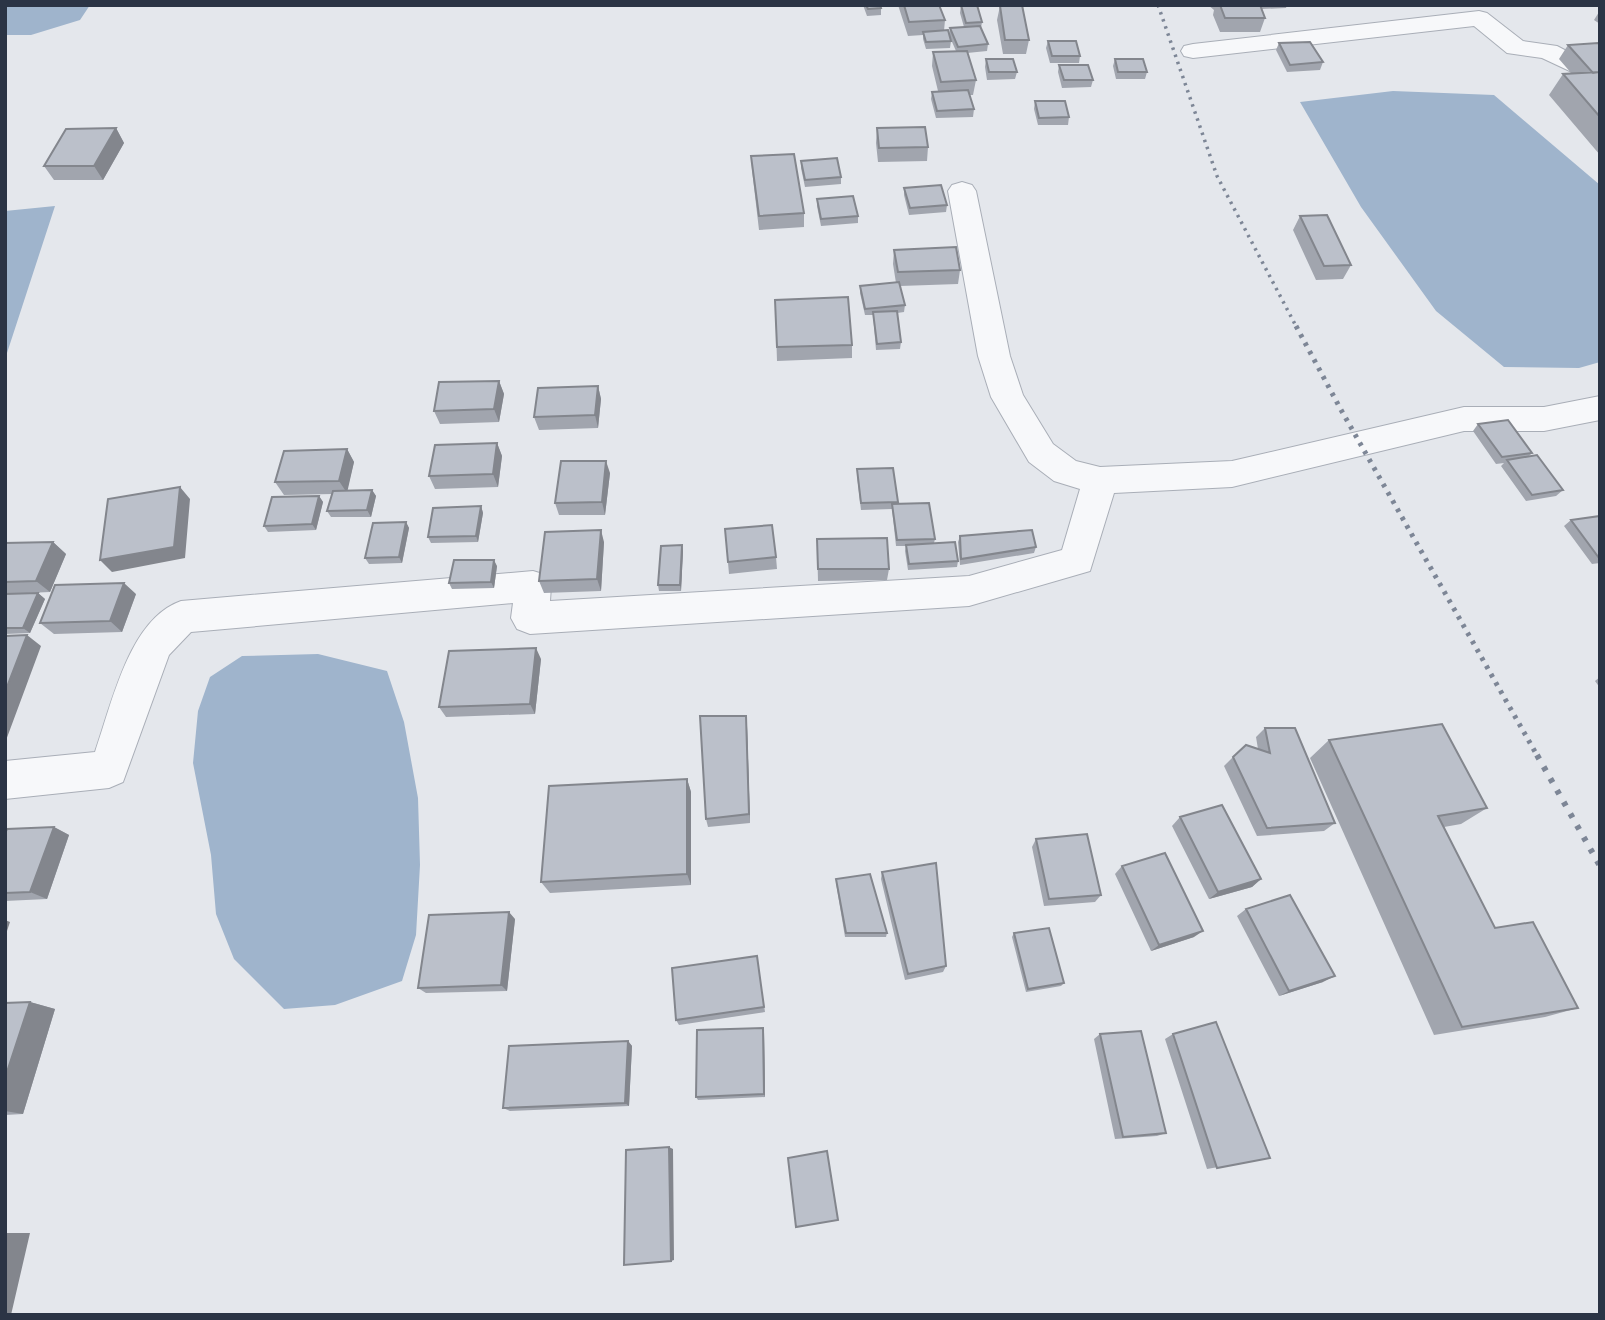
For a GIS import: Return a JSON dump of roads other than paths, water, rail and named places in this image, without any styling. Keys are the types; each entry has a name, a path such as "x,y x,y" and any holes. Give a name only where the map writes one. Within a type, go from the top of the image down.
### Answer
{"street":[{"path":"1193,51 1479,18 1516,48 1548,51 1574,65 1600,62"},
{"path":"962,191 994,356 1007,397 1041,453 1066,472 1100,480 1232,474 1464,419 1544,419 1600,408"},
{"path":"5,780 109,769 153,646 181,617 533,586 530,618 970,591 1077,561 1100,480"}],"water":[{"path":"5,5 90,5 80,20 31,35 5,35"},
{"path":"1393,91 1494,95 1600,185 1600,362 1579,368 1504,367 1436,311 1361,207 1300,102"},
{"path":"55,206 7,353 5,353 5,211"},
{"path":"318,654 387,671 404,722 418,798 420,865 416,935 402,981 335,1005 284,1009 234,959 216,914 211,855 193,763 198,711 210,677 242,656"}],"railway":[{"path":"1158,5 1217,176 1297,328"},
{"path":"1296,326 1538,757"},
{"path":"1537,755 1600,866"}]}
